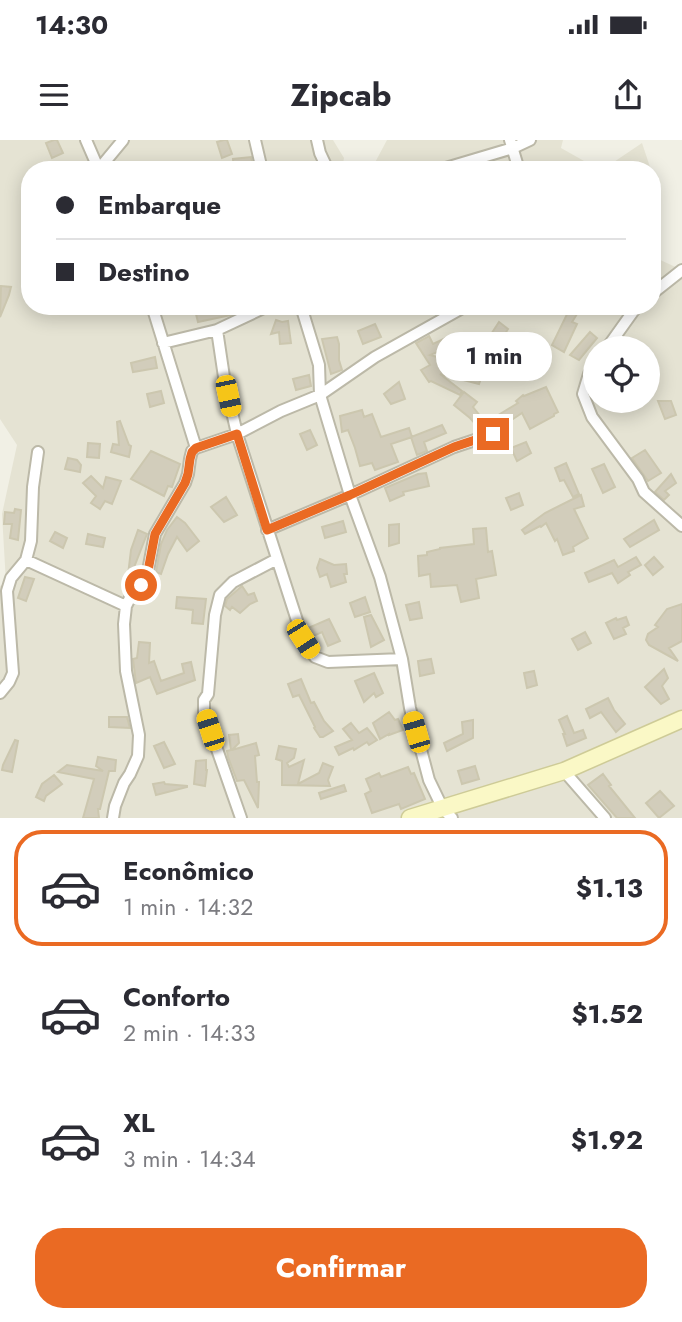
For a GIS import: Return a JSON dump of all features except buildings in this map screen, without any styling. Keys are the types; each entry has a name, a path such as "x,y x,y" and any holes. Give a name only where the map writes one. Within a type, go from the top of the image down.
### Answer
{"street":[{"path":"86,140 95,161"},
{"path":"106,161 123,140"},
{"path":"255,140 260,161"},
{"path":"317,140 324,161"},
{"path":"464,161 530,140"},
{"path":"512,144 517,161"},
{"path":"661,286 682,270"},
{"path":"155,315 196,448"},
{"path":"163,343 217,330 249,315"},
{"path":"304,315 319,365 320,395 350,495 380,577 402,659 410,708 429,780 447,813"},
{"path":"113,818 124,783 138,757 139,735 126,671 126,606 147,576 155,534 185,483 192,452 320,395 375,357 450,315"},
{"path":"616,336 631,315"},
{"path":"217,330 237,434 303,639 314,657 328,662 402,659"},
{"path":"590,413 638,479 644,492 682,526"},
{"path":"267,530 454,447 493,434"},
{"path":"0,693 13,673 7,591 11,578 26,560 32,541 33,487 38,452"},
{"path":"241,818 204,712 215,615 220,595 233,582 276,559"},
{"path":"26,560 126,606"},
{"path":"410,818 447,813 564,771 682,719"},
{"path":"564,771 604,818"}],"shaded area":[{"path":"0,140 333,140 344,158 344,161 21,161 21,315 661,315 661,260 682,270 682,818 0,818 0,586 6,583 2,514 17,445 0,419"},
{"path":"387,140 563,140 561,148 584,161 376,161"},
{"path":"642,143 648,161 615,161"}],"route":[{"path":"141,585 147,576 155,534 185,483 192,452 196,448 237,434 267,530 454,447 493,434"}]}
